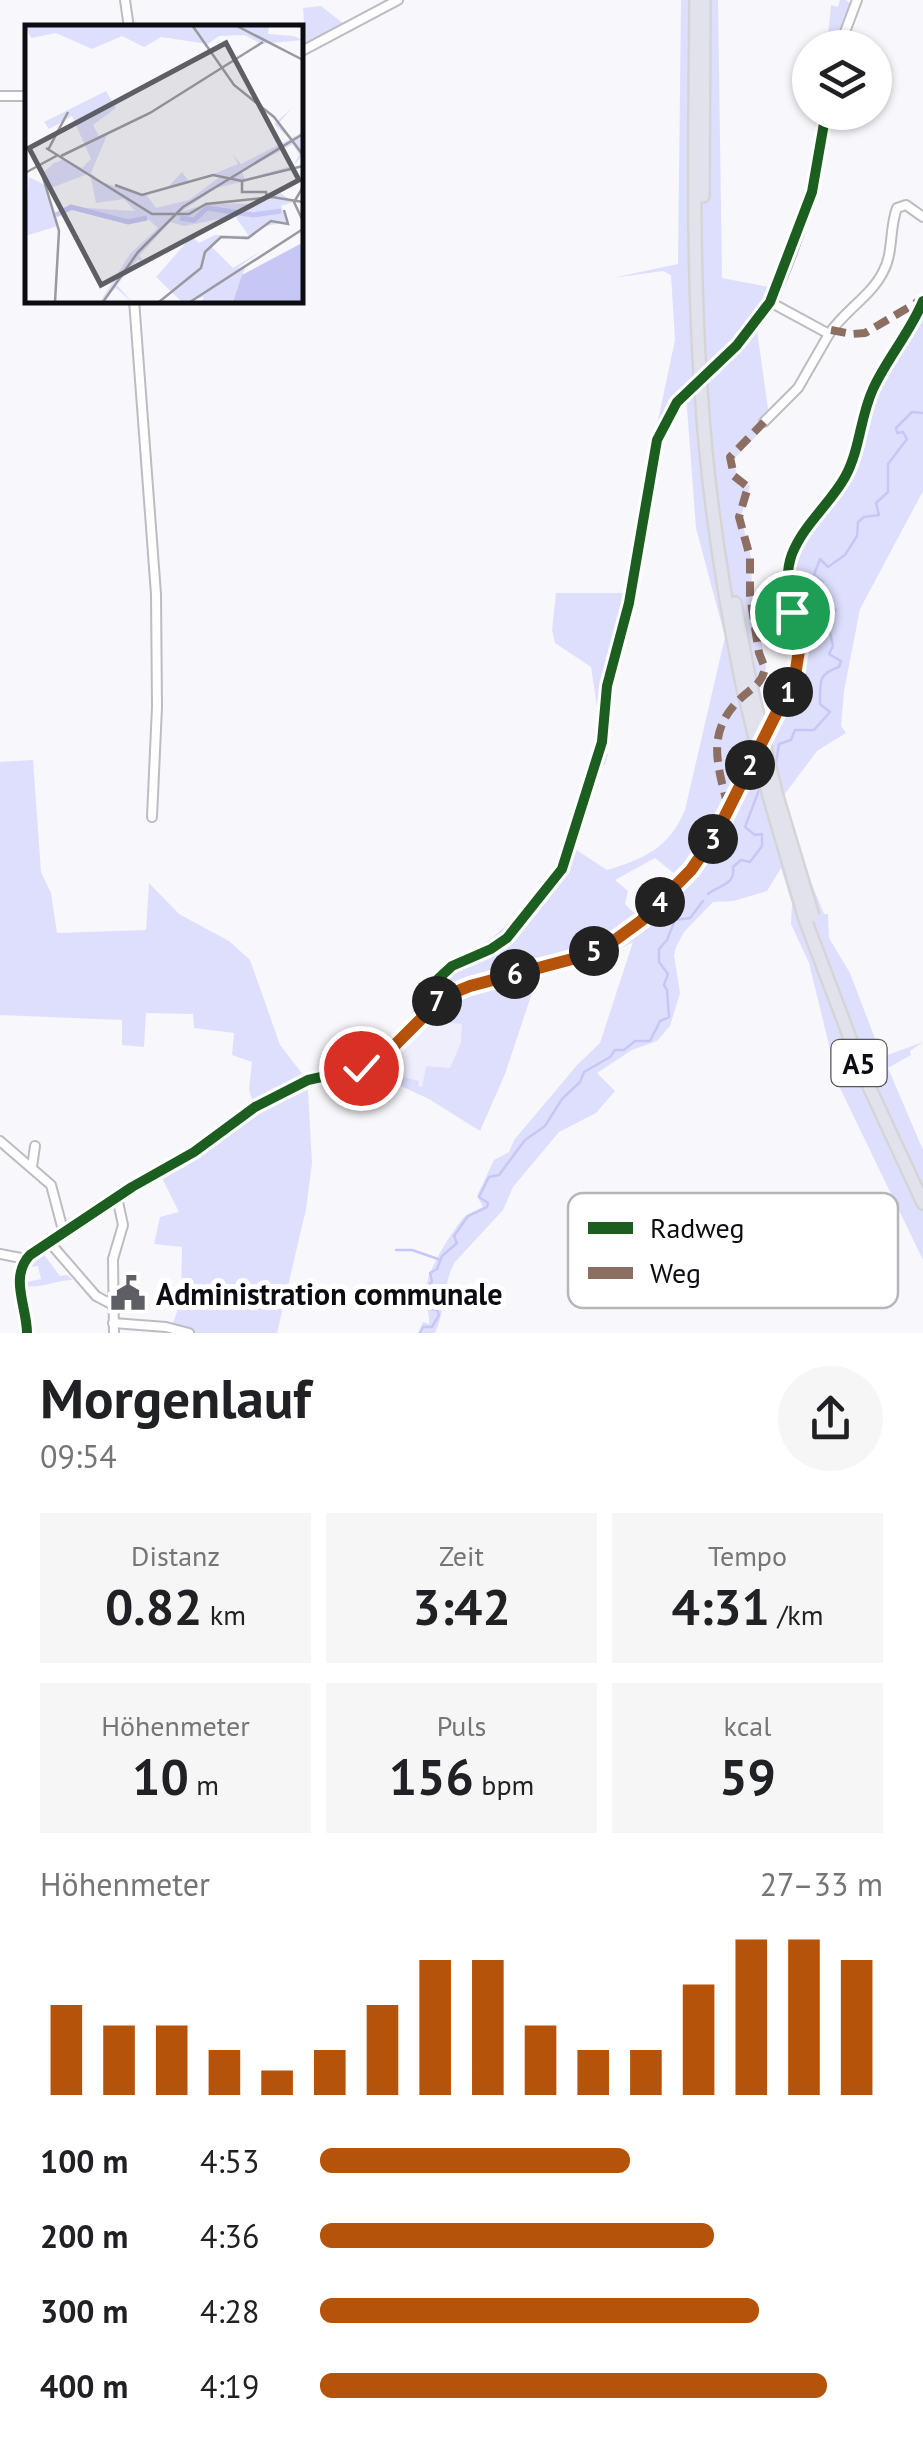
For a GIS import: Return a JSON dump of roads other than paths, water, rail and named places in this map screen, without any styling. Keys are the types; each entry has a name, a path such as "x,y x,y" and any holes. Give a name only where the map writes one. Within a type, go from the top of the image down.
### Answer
{"highway":[{"name":"A5","path":"696,0 696,255 702,412 716,538 768,796 865,1078 923,1203"},
{"name":"A5","path":"704,0 707,368 724,538 746,683"},
{"name":"A5","path":"809,918 923,1186"}],"street":[{"path":"126,0 129,25"},
{"path":"302,51 398,0"},
{"path":"846,30 857,0"},
{"path":"422,1016 422,1004 438,979 452,966 507,938 562,870 602,742 607,686 629,603 657,440 668,414 748,332 770,302 812,192 823,130"},
{"path":"764,422 798,388 846,310 882,276 890,255 897,208 906,205 923,217"},
{"path":"134,302 156,594 157,707 152,817"},
{"path":"770,302 829,334"},
{"path":"0,1254 26,1259 194,1152 239,1116 285,1090 379,1060 437,1001 454,991 576,958 624,935 654,908 704,853 797,669 798,638 788,590 792,555 846,475 873,388 912,328 922,303"},
{"path":"0,1141 51,1185 64,1234"},
{"path":"32,1167 35,1146"},
{"path":"114,1333 113,1259 123,1224 118,1197"},
{"path":"51,1244 96,1296 113,1305"},
{"path":"26,1259 20,1290 27,1333"},
{"path":"113,1322 189,1333"}],"waterway":[{"path":"776,763 779,744 791,740 795,730 814,730 830,712 820,704 820,684 841,661 829,654 833,646 829,623 836,610 821,601 823,582 814,575 820,559 828,567 845,555 857,536 858,522 879,515 876,503 888,492 888,464 907,439 896,428 912,412 923,413"},
{"path":"708,894 729,881 733,867 741,860 750,862 762,846 762,834 755,835 745,827 762,782"},
{"path":"420,1333 423,1327 432,1327 439,1315 437,1310 427,1308 430,1273 457,1243 454,1236 468,1216 487,1207 488,1203 479,1197 489,1177 499,1175 525,1140 545,1126 584,1072 615,1050 624,1050 635,1041 650,1041 660,1021 669,1017 664,985 668,974 659,962 659,949 675,920 690,918 703,901"},
{"path":"396,1250 412,1250 438,1259"}],"place":[{"name":"Administration communale","path":"128,1293"}]}
